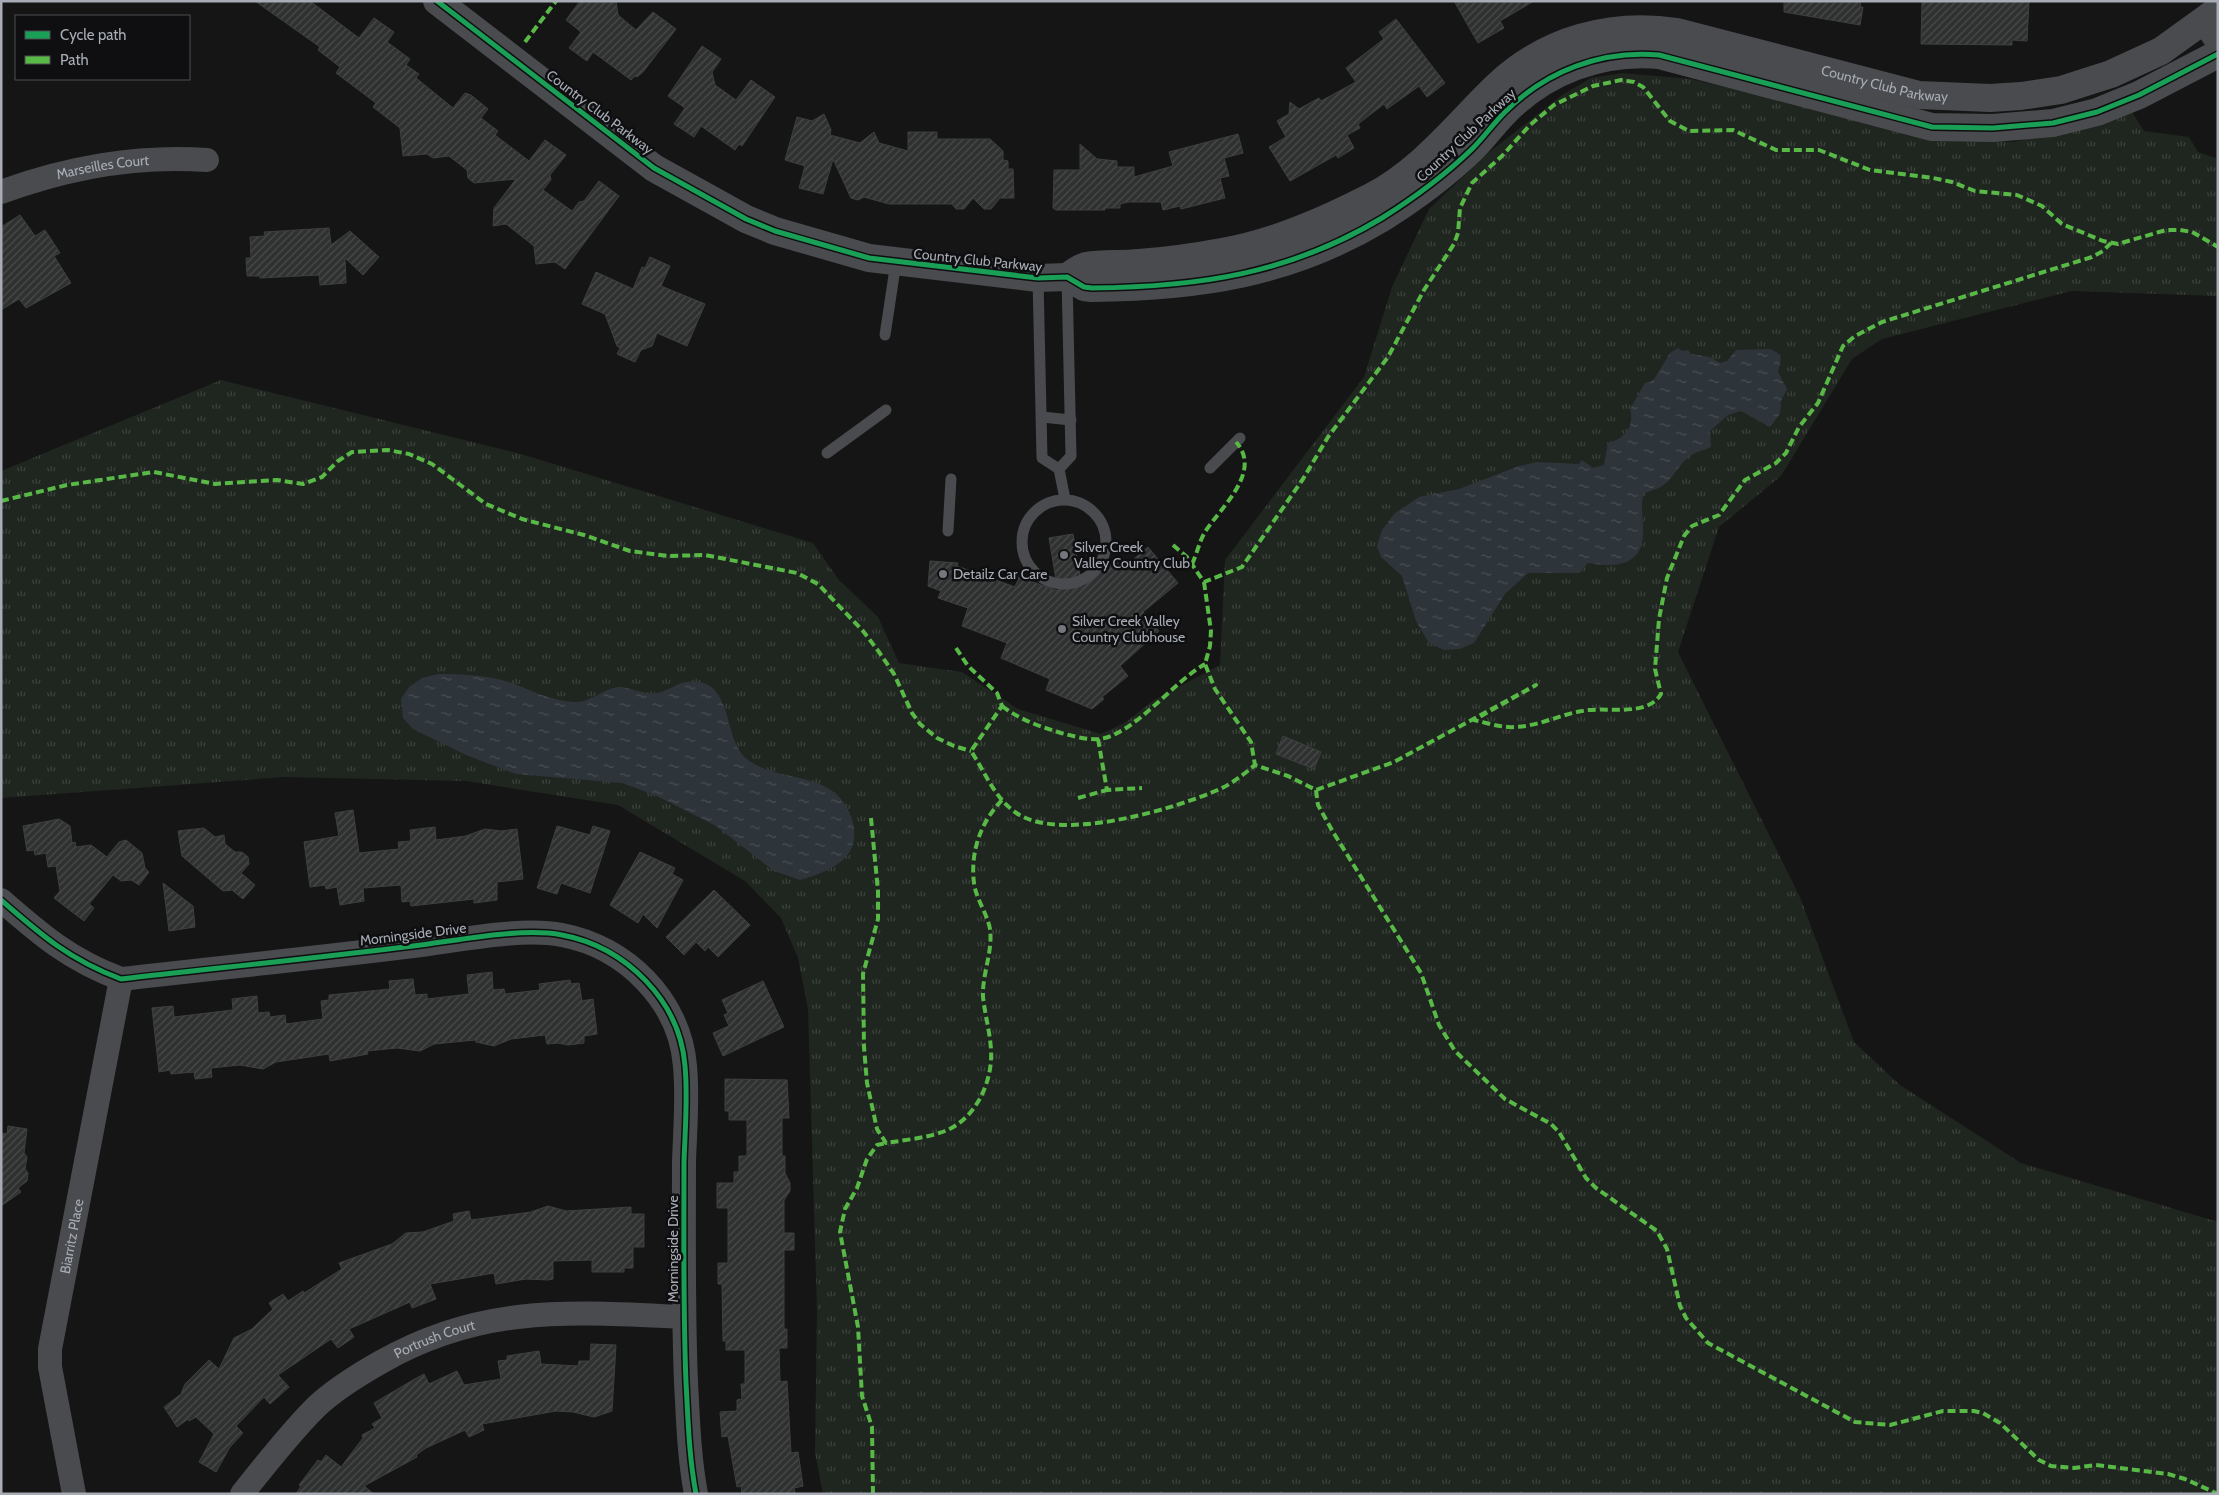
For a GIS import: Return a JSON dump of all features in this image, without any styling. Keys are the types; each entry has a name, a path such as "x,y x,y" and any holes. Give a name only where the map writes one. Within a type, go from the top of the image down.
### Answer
{"street":[{"name":"Country Club Parkway","path":"437,1 641,159 693,191 746,219 776,231 869,258 1038,278 1067,278 1084,287 1092,288 1166,285 1223,279 1281,250 1352,234 1410,200 1457,163 1496,105 1499,84 1537,57 1572,41 1608,30 1641,28 1677,32 1883,87 1919,95 1959,98 2022,96 2061,90 2087,83 2135,64 2161,51 2210,15"},
{"path":"2210,15 2218,43"},
{"path":"1670,58 1677,32"},
{"name":"Country Club Parkway","path":"1496,105 1574,66 1624,54 1659,55 1932,127 1993,128 2053,122 2097,112 2118,104 2218,54"},
{"path":"1876,113 1883,87"},
{"name":"Marseilles Court","path":"1,192 45,178 109,165 171,159 206,160"},
{"name":"Morningside Drive","path":"1,900 38,934 71,956 95,970 120,979 466,938 535,933 572,937 617,958 640,975 664,1001 679,1032 684,1050 686,1089 683,1317 689,1444 696,1494"},
{"name":"Biarritz Place","path":"74,1494 50,1367 50,1349 120,979"},
{"name":"Portrush Court","path":"242,1494 295,1430 333,1393 373,1366 430,1337 495,1319 536,1314 683,1317"}],"lane":[{"path":"885,334 896,262"},
{"path":"1038,278 1042,458 1059,469 1065,499"},
{"path":"1059,469 1071,456 1067,278"},
{"path":"827,453 886,410"},
{"path":"1042,418 1071,420"},
{"path":"1210,468 1240,438"},
{"path":"948,531 951,479"},
{"path":"1065,499 1086,505 1096,513 1103,524 1106,536 1106,550 1102,562 1089,576 1071,584 1058,584 1046,580 1035,573 1027,563 1022,551 1022,538 1025,525 1032,514 1042,506 1065,499"}],"green space":[{"name":"Silver Creek Valley Country Club","path":"1622,73 1691,79 1936,136 2013,142 2073,129 2132,112 2144,131 2189,137 2198,152 2218,159 2218,296 2072,291 1882,339 1852,359 1781,476 1719,527 1678,652 1800,897 1854,1042 1900,1085 2021,1163 2218,1222 2218,1494 823,1494 815,1453 817,1311 808,1009 798,958 781,918 745,881 618,805 466,781 285,777 1,798 1,471 221,380 521,454 813,543 839,580 878,617 899,663 962,672 1018,709 1101,734 1126,722 1154,700 1220,665 1225,560 1364,377 1392,287 1429,209 1487,154 1562,95 1591,78"}],"water":[{"path":"1678,348 1682,351 1688,350 1691,354 1710,357 1720,363 1727,361 1736,350 1770,349 1778,353 1781,359 1778,372 1787,389 1781,401 1780,414 1770,427 1741,411 1728,415 1710,431 1711,447 1691,455 1667,483 1644,493 1642,541 1634,557 1627,562 1609,565 1588,563 1579,573 1528,573 1505,594 1474,643 1460,649 1444,650 1429,643 1416,621 1402,576 1381,557 1377,546 1382,530 1394,514 1419,497 1459,489 1519,466 1537,462 1579,464 1582,460 1593,468 1604,465 1608,443 1619,439 1627,431 1631,421 1630,409 1645,383 1653,381 1670,353"},
{"path":"438,674 483,676 509,682 549,697 574,702 589,699 619,687 646,693 657,693 687,682 700,682 711,687 718,694 735,740 740,751 747,759 773,771 816,783 840,797 848,810 853,824 854,839 852,848 834,867 800,880 774,871 716,826 657,796 622,783 516,774 466,755 413,729 403,718 401,699 409,687 422,678"}],"building":[{"path":"255,1 310,1 359,38 374,18 394,32 387,42 410,59 406,65 419,74 416,78 453,108 465,93 471,95 488,109 481,118 498,131 495,135 529,161 545,140 566,155 550,175 551,180 543,190 572,211 579,202 584,201 599,181 619,196 565,269 555,262 536,264 534,246 506,224 493,226 494,208 516,179 474,183 468,178 467,170 449,156 433,158 427,154 403,156 400,128 373,107 376,103 336,73 340,67 318,50 320,47"},
{"path":"580,1 616,1 618,15 636,30 653,12 676,29 643,72 631,80 593,52 587,61 569,48 581,32 566,20"},
{"path":"1454,1 1534,1 1500,21 1504,28 1478,43"},
{"path":"1784,1 1861,1 1860,7 1863,7 1860,25 1784,12"},
{"path":"1922,1 2029,1 2027,41 2012,40 2012,45 1921,44"},
{"path":"1396,19 1445,83 1427,97 1419,86 1387,109 1384,104 1358,124 1360,128 1347,135 1354,148 1338,158 1336,155 1290,181 1269,147 1286,137 1277,121 1289,114 1290,102 1299,109 1319,98 1321,101 1356,82 1346,68 1384,39 1379,32"},
{"path":"702,46 721,59 712,72 715,85 736,100 751,80 775,97 742,146 739,144 735,150 701,126 694,137 674,124 685,108 668,96"},
{"path":"824,114 831,130 830,135 860,143 874,132 879,143 908,151 908,132 937,132 937,139 990,139 1003,151 1003,160 1008,161 1008,169 1013,169 1014,198 1000,198 991,209 984,209 973,198 964,209 956,209 952,204 889,204 864,197 858,200 851,198 833,159 823,194 799,188 805,166 785,160 797,117 812,121"},
{"path":"1238,134 1243,153 1224,158 1229,176 1220,178 1225,198 1181,209 1180,206 1163,210 1161,202 1128,202 1120,204 1120,208 1105,208 1105,210 1056,210 1053,208 1054,170 1080,170 1080,144 1097,159 1117,161 1117,167 1134,167 1134,177 1173,166 1169,152"},
{"path":"20,215 35,236 45,230 60,253 54,256 71,283 26,308 19,299 1,310 1,227"},
{"path":"329,228 331,245 350,231 379,257 363,275 345,258 346,283 320,285 319,275 260,278 260,276 247,276 246,258 251,258 250,237 265,236 264,232"},
{"path":"650,257 670,266 661,286 705,304 687,346 657,333 652,346 641,350 635,362 617,354 620,348 617,346 605,314 582,304 596,272 633,289 642,267 645,268"},
{"name":"Silver Creek Valley Country Clubhouse","path":"1073,534 1082,588 1115,560 1122,569 1148,547 1178,583 1143,612 1159,631 1120,666 1128,676 1102,697 1104,699 1092,709 1046,690 1050,679 1001,658 1007,643 962,626 968,608 938,598 941,591 928,586 930,561 958,563 957,566 1015,587 1019,577 1058,591 1049,538"},
{"path":"1283,736 1321,752 1314,769 1276,754"},
{"path":"353,810 359,853 399,849 398,842 411,841 410,830 435,827 436,840 466,836 485,829 501,831 517,829 523,879 497,882 497,900 474,903 474,899 411,906 410,901 402,902 401,885 363,888 364,901 340,905 337,887 326,889 325,885 310,887 304,842 339,836 335,813"},
{"path":"59,819 70,826 72,843 75,842 76,847 91,845 107,857 119,842 126,840 142,853 145,868 149,872 139,885 131,880 121,881 113,875 89,904 94,908 84,921 54,898 60,891 56,866 48,867 46,853 35,855 34,850 27,851 23,826"},
{"path":"557,826 590,835 593,826 610,831 590,893 561,883 557,894 537,888"},
{"path":"204,828 215,837 224,835 225,844 235,852 242,852 248,857 249,864 241,873 255,885 243,899 232,890 223,891 182,856 178,831"},
{"path":"640,852 675,868 672,874 683,880 657,928 643,914 638,923 610,905"},
{"path":"163,883 193,906 195,927 169,931"},
{"path":"714,890 750,925 718,957 708,947 705,951 696,942 684,955 666,937"},
{"path":"492,972 493,990 504,989 505,994 540,990 539,984 570,980 571,984 579,983 582,1001 593,999 597,1034 584,1036 584,1043 568,1045 558,1043 547,1044 545,1035 511,1039 494,1046 476,1042 475,1040 434,1044 420,1051 397,1048 367,1051 368,1054 330,1061 329,1054 276,1062 263,1069 240,1065 211,1068 212,1077 195,1079 194,1072 171,1074 170,1070 159,1072 152,1008 173,1006 174,1017 233,1010 232,999 257,996 258,1013 269,1012 270,1017 285,1015 286,1024 323,1019 321,1001 329,1000 329,995 390,989 389,981 413,979 415,995 427,994 427,999 469,994 467,975"},
{"path":"763,981 784,1027 723,1056 713,1033 729,1026 724,1015 728,1013 722,1000"},
{"path":"725,1079 787,1080 789,1118 782,1118 782,1156 785,1156 785,1173 790,1183 790,1191 784,1200 784,1233 794,1233 794,1250 784,1250 784,1329 787,1329 787,1348 779,1348 780,1382 787,1381 791,1453 798,1452 803,1486 794,1488 795,1494 742,1494 741,1486 737,1487 728,1436 722,1437 720,1412 737,1411 737,1400 742,1399 741,1384 745,1384 745,1350 726,1350 726,1341 723,1341 722,1284 718,1284 718,1263 728,1263 728,1208 717,1208 717,1183 734,1183 734,1172 739,1172 739,1156 747,1156 747,1120 729,1120 729,1111 725,1111"},
{"path":"8,1126 27,1129 24,1153 27,1157 25,1169 28,1173 27,1181 18,1188 21,1192 1,1206 1,1133 7,1134"},
{"path":"548,1206 566,1211 631,1207 631,1214 644,1214 644,1247 633,1247 633,1268 624,1268 624,1272 592,1272 592,1260 553,1261 553,1279 548,1280 526,1279 496,1284 494,1273 430,1284 436,1299 412,1308 410,1302 349,1329 354,1337 338,1348 331,1339 278,1375 289,1387 270,1404 264,1397 236,1426 243,1433 230,1447 216,1472 199,1462 214,1434 196,1417 189,1421 188,1419 177,1427 164,1407 181,1394 185,1384 209,1360 219,1369 234,1338 252,1329 273,1309 269,1303 283,1294 288,1301 303,1291 304,1293 342,1269 339,1263 392,1244 406,1233 423,1232 454,1221 453,1214 469,1211 471,1220 531,1212"},
{"path":"591,1344 616,1345 612,1411 594,1417 573,1412 556,1411 482,1424 484,1430 469,1437 465,1430 426,1448 416,1455 417,1457 364,1486 374,1494 296,1494 301,1486 299,1485 318,1460 321,1462 326,1455 341,1467 363,1438 362,1435 375,1428 372,1424 382,1418 374,1403 424,1374 429,1384 457,1371 464,1385 501,1379 498,1361 507,1360 507,1356 539,1351 541,1364 578,1366 579,1361 590,1361"}],"marked path":[{"path":"525,42 556,1"},
{"path":"1173,545 1187,557 1204,582 1242,567 1303,479 1328,437 1388,357 1424,290 1454,244 1458,233 1460,208 1472,183 1502,156 1530,125 1554,105 1593,86 1621,80 1634,82 1643,87 1670,121 1689,131 1733,130 1776,150 1819,150 1870,170 1933,178 1952,182 1975,191 2017,195 2042,206 2062,224 2103,241 2118,244 2166,230 2180,230 2192,232 2218,247"},
{"path":"1204,582 1211,631 1210,646 1205,664 1215,689 1251,742 1255,765 1288,776 1316,790 1394,762 1536,685 1474,720 1500,726 1515,727 1532,725 1582,711 1625,710 1646,706 1655,701 1661,694 1655,669 1659,619 1667,578 1684,536 1692,526 1719,515 1745,480 1776,463 1786,453 1799,427 1818,403 1843,346 1855,336 1882,322 2092,257 2103,251 2111,243"},
{"path":"1192,564 1205,532 1229,501 1242,477 1245,465 1243,453 1236,442"},
{"path":"1,501 67,485 154,472 215,484 277,480 303,484 322,477 338,461 352,452 388,450 409,454 432,464 486,504 522,519 584,535 630,551 668,556 705,555 797,573 818,584 863,631 879,652 894,674 912,713 920,724 937,738 971,751"},
{"path":"956,648 968,666 997,693 1002,706 971,751 1001,799 1015,812 1034,821 1059,825 1087,824 1147,814 1175,806 1220,789 1255,765"},
{"path":"1002,706 1023,719 1045,728 1089,739 1099,739 1126,728 1205,664"},
{"path":"1098,739 1107,790 1142,788"},
{"path":"1078,798 1107,790"},
{"path":"1316,790 1318,805 1333,832 1421,973 1439,1025 1455,1051 1505,1099 1551,1124 1559,1132 1586,1178 1596,1188 1657,1231 1667,1249 1680,1306 1686,1318 1708,1343 1855,1422 1890,1425 1943,1411 1974,1411 1983,1413 2000,1423 2039,1460 2051,1466 2074,1468 2096,1465 2168,1474 2185,1479 2218,1494"},
{"path":"871,818 878,891 878,919 863,974 864,1047 867,1083 877,1129 886,1143 931,1135 956,1125 966,1118 974,1108 985,1086 989,1074 991,1050 983,988 991,938 989,923 975,889 973,871 976,848 983,827 1002,800"},
{"path":"873,1494 872,1427 862,1396 858,1327 840,1232 845,1209 857,1188 867,1159 877,1145 886,1143"}],"cycle path":[{"path":"437,1 654,168 746,219 775,231 869,258 1038,278 1067,277 1084,287 1092,288 1169,285 1242,274 1312,252 1347,237 1382,218 1440,177 1462,159 1505,112 1538,85 1576,66 1596,60 1637,54 1659,55 1932,127 1993,128 2053,123 2097,112 2139,95 2218,54"},
{"path":"1,900 57,946 86,964 121,979 527,933 562,935 585,941 608,951 628,965 646,981 661,999 673,1020 681,1042 685,1066 685,1355 689,1438 696,1494"}],"place":[{"name":"Silver Creek Valley Country Club","path":"1064,555"},
{"name":"Detailz Car Care","path":"943,574"},
{"name":"Silver Creek Valley Country Clubhouse","path":"1062,629"}]}
